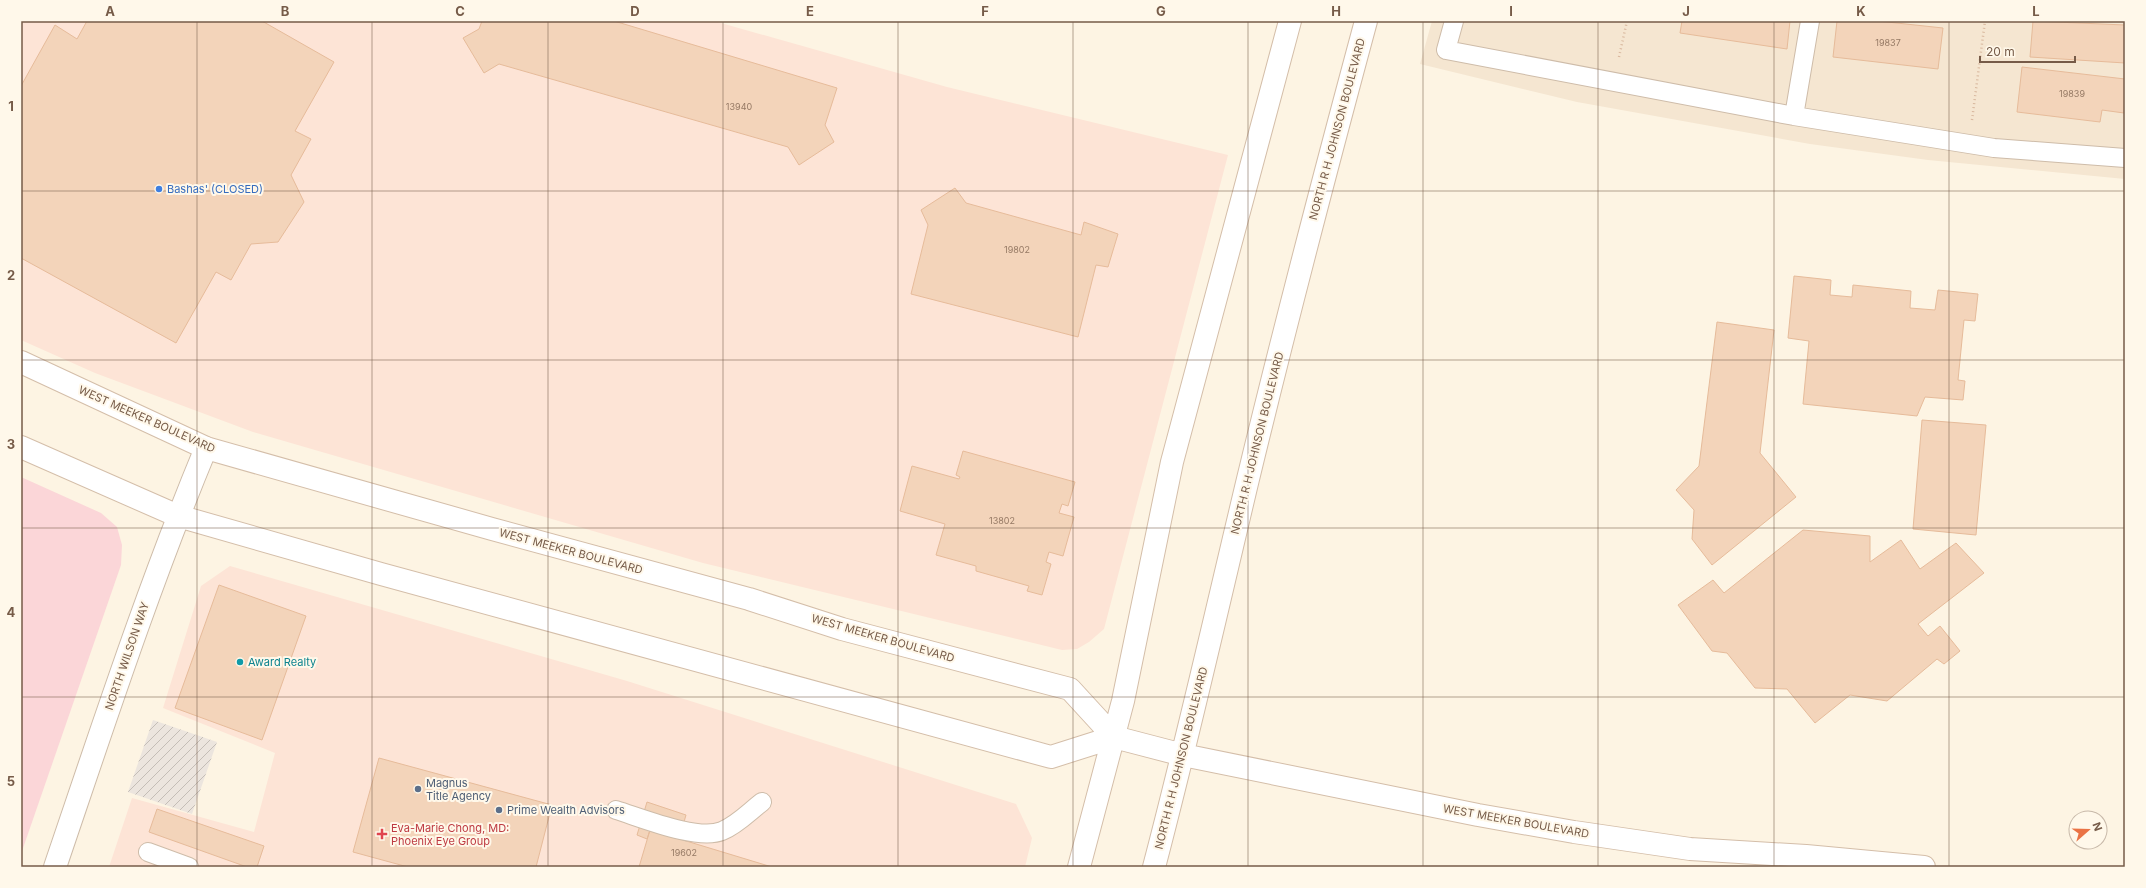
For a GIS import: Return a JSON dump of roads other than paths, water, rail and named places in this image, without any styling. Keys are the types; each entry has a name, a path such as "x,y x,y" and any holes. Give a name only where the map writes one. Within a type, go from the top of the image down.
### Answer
{"main road":[{"path":"1079,867 1114,737 1132,659 1172,462 1290,21"},
{"name":"NORTH R H JOHNSON BOULEVARD","path":"1154,867 1183,755 1248,479 1308,235 1366,21"},
{"name":"WEST MEEKER BOULEVARD","path":"21,362 206,448 485,527 749,599 842,629 1070,689 1114,737 1183,755 1478,815 1574,832 1690,849 1806,856 1852,864 1924,867"},
{"path":"21,447 178,516 389,576 1051,757 1114,737"},
{"name":"NORTH WILSON WAY","path":"56,867 134,633 178,516 206,448"}],"lane":[{"path":"1454,21 1446,50 1794,116 1968,144 1994,148 2125,158"},
{"path":"1794,116 1810,21"},
{"path":"616,810 692,833 706,835 730,828 762,802"},
{"path":"148,852 190,867"}],"place":[{"name":"Bashas' (CLOSED)","path":"159,189"},
{"name":"Award Realty","path":"240,662"},
{"name":"Magnus Title Agency","path":"418,789"},
{"name":"Prime Wealth Advisors","path":"499,810"},
{"name":"Eva-Marie Chong, MD: Phoenix Eye Group","path":"382,834"}]}
